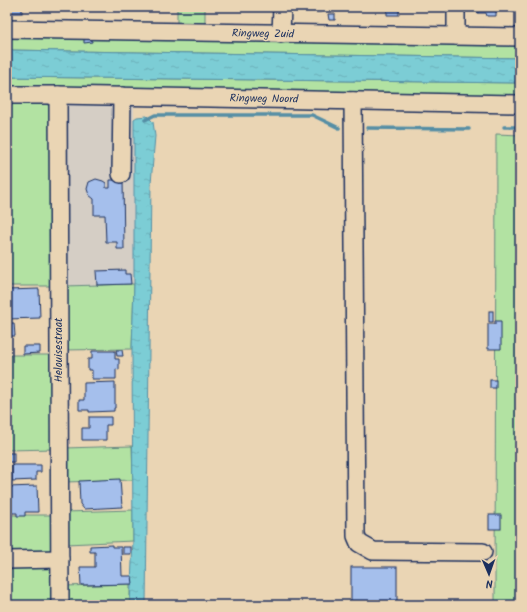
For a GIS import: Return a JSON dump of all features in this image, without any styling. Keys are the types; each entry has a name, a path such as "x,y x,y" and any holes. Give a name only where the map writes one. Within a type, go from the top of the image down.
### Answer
{"street":[{"path":"281,34 282,7"},
{"path":"456,7 456,36"},
{"name":"Ringweg Zuid","path":"7,29 520,38"},
{"name":"Ringweg Noord","path":"7,95 58,94 520,104"},
{"name":"Helouisestraat","path":"58,94 60,605"},
{"path":"122,96 122,174"},
{"path":"353,100 356,536 359,543 373,551 483,552"},
{"path":"7,560 60,559"}],"shaded area":[{"path":"64,103 134,103 134,284 64,286"}],"green space":[{"path":"177,7 205,7 205,25 177,25"},
{"path":"7,33 520,41 520,58 7,50"},
{"path":"7,77 520,83 520,98 7,89"},
{"path":"7,102 37,102 48,105 52,108 54,286 7,286"},
{"path":"496,134 520,135 520,605 495,605"},
{"path":"134,284 132,349 64,350 64,286"},
{"path":"7,355 54,355 55,449 7,450"},
{"path":"132,446 133,480 65,482 65,448"},
{"path":"133,510 133,541 66,544 65,512"},
{"path":"7,515 54,515 52,552 7,557"},
{"path":"7,567 45,567 53,569 55,605 7,605"},
{"path":"130,584 130,605 65,605 65,586"}],"water":[{"path":"7,50 520,58 520,83 7,77"},
{"path":"147,116 153,122 155,136 151,183 146,605 130,605 133,541 132,349 134,284 134,119 137,117"}],"building":[{"path":"7,7 22,7 22,13 7,13"},
{"path":"76,7 87,7 87,9 76,10"},
{"path":"104,7 133,7 133,9 104,9"},
{"path":"310,7 334,7 334,9 321,9 321,12 310,12"},
{"path":"387,7 411,8 399,8 399,15 387,15"},
{"path":"435,7 435,8 416,8"},
{"path":"478,7 496,7 496,16 487,16 486,13 478,13"},
{"path":"511,7 520,7 520,11 511,11"},
{"path":"328,14 335,14 335,20 329,20"},
{"path":"91,34 92,42 84,43 84,35"},
{"path":"96,179 106,183 106,188 110,188 110,180 123,180 124,249 117,249 117,242 106,242 105,215 94,215 94,199 89,195 87,189 89,182"},
{"path":"125,270 125,274 130,274 131,284 97,285 96,271"},
{"path":"39,289 40,318 7,319 7,290"},
{"path":"489,311 493,311 493,322 489,322"},
{"path":"495,321 501,321 501,349 488,349 488,324 495,324"},
{"path":"7,323 14,323 15,336 7,336"},
{"path":"23,346 40,346 40,353 23,354"},
{"path":"116,350 122,350 123,356 117,356"},
{"path":"92,351 115,351 115,359 119,359 119,370 116,369 116,379 92,379 92,370 88,370 88,359 92,359"},
{"path":"490,380 496,380 496,388 490,388"},
{"path":"115,382 114,411 89,412 89,410 79,410 79,400 84,400 84,383"},
{"path":"89,417 111,417 111,425 106,425 106,440 82,440 82,428 89,428"},
{"path":"7,453 14,453 14,462 7,462"},
{"path":"12,465 41,465 41,472 36,472 36,480 12,481"},
{"path":"120,479 122,507 84,509 80,504 79,481"},
{"path":"37,486 38,512 25,512 25,516 17,516 17,513 7,513 7,487"},
{"path":"489,515 501,515 501,529 489,529"},
{"path":"112,545 112,547 121,547 122,576 132,576 133,584 81,585 80,567 95,567 95,552 90,552 90,546"},
{"path":"123,547 131,547 131,554 123,554"},
{"path":"351,567 397,567 397,605 351,605"}],"waterway":[{"path":"145,120 155,115 312,115 339,128"},
{"path":"504,127 520,127"},
{"path":"367,128 469,129"}]}
